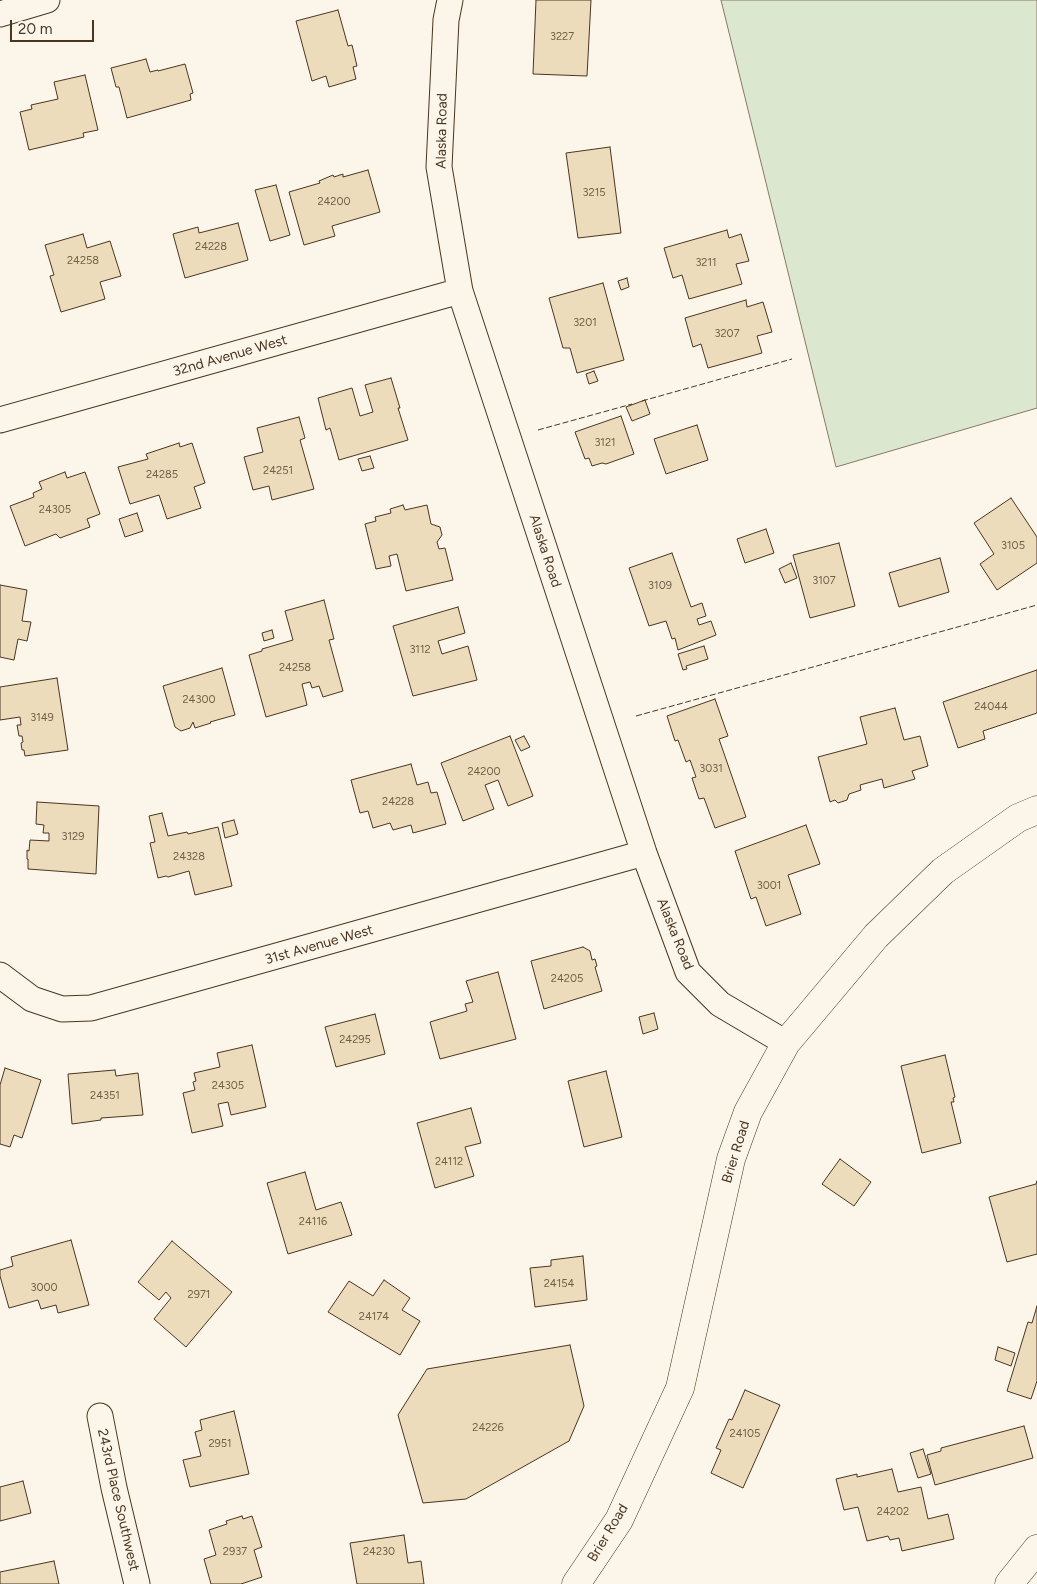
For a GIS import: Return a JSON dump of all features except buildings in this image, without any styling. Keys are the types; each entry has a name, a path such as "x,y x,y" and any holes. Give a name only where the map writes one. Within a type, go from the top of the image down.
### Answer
{"main road":[{"name":"Brier Road","path":"576,1584 619,1520 680,1388 731,1159 748,1112 786,1043 876,936 939,875 1018,818 1037,810"},
{"path":"1009,1584 1037,1549"}],"street":[{"path":"0,14 47,0"},
{"name":"Alaska Road","path":"450,0 446,20 439,167 460,291 644,854 688,972 720,1004 786,1043"},
{"name":"32nd Avenue West","path":"0,420 460,291"},
{"name":"31st Avenue West","path":"0,975 32,999 62,1009 91,1008 644,854"},
{"name":"243rd Place Southwest","path":"100,1416 114,1488 137,1584"}],"green space":[{"path":"721,0 1037,0 1037,408 836,467"}],"fence":[{"path":"642,401 792,359"},
{"path":"538,430 632,404"},
{"path":"636,716 1037,605"}]}
